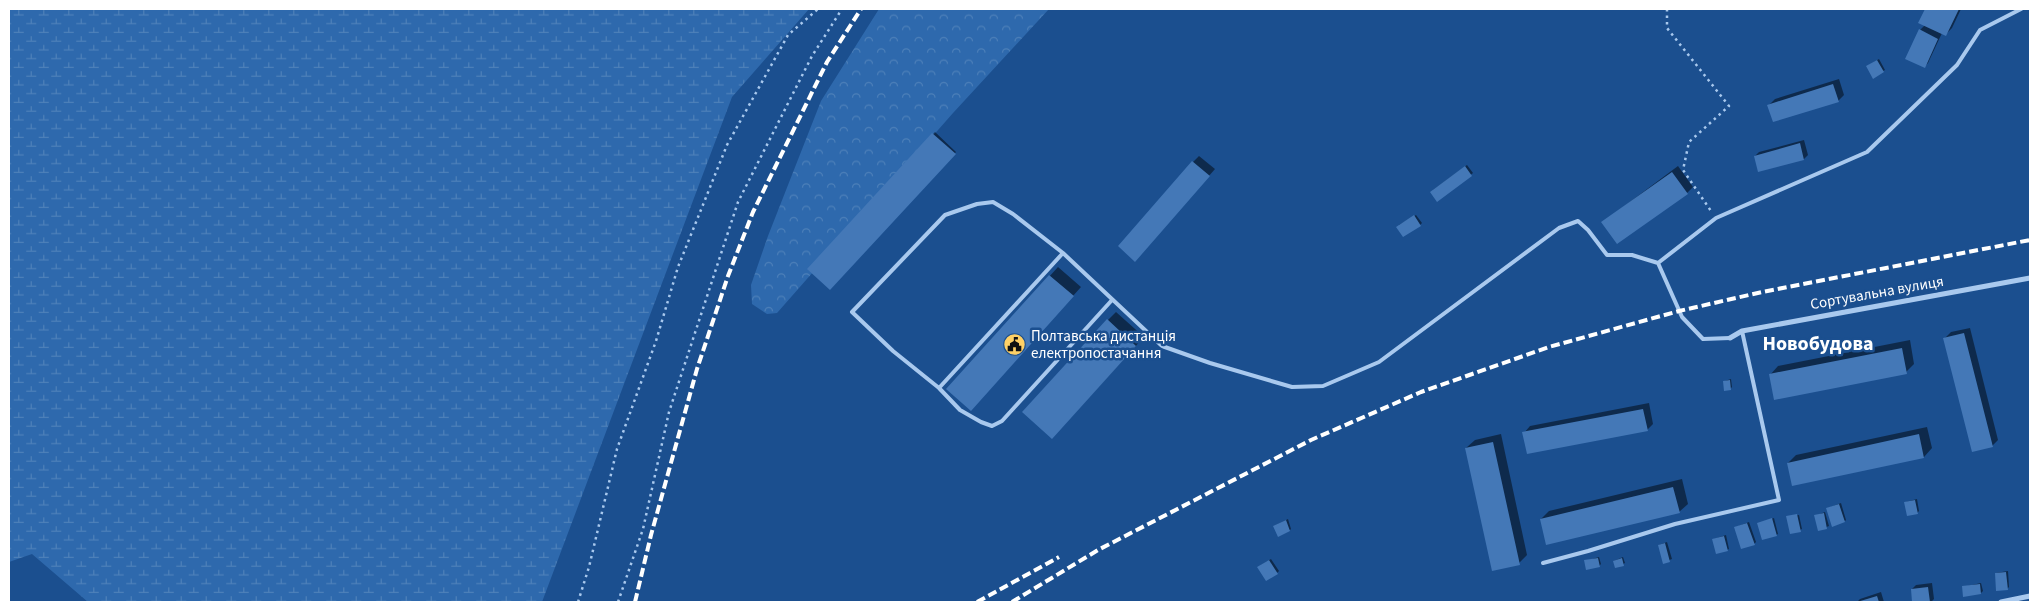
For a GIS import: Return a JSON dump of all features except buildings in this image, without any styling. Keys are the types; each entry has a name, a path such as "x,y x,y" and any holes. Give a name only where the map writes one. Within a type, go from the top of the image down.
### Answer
{"street":[{"name":"Сортувальна вулиця","path":"1730,338 1742,331 2030,278"},
{"path":"2001,602 2030,596"}],"lane":[{"path":"1658,263 1716,218 1867,152 1957,65 1980,30 2021,9"},
{"path":"1112,300 1002,422 992,426 960,410 939,388 893,350 852,312 945,215 977,204 993,202 1020,219 1063,253 1162,346 1210,363 1292,387 1323,386 1379,362 1559,228 1578,220 1607,254 1632,255 1658,263 1682,317 1704,339 1730,338"},
{"path":"939,388 1063,253"},
{"path":"1543,563 1675,524 1779,500 1742,331"}],"path":[{"path":"578,602 616,449 656,341 678,267 727,145 788,36 818,9"},
{"path":"618,602 643,529 669,412 738,202 812,56 842,9"},
{"path":"1667,9 1668,28 1729,106 1690,142 1683,170 1716,218"}],"green space":[{"path":"9,9 809,9 732,97 542,602 88,602 32,554 9,562"},
{"path":"879,9 1049,9 953,113 777,313 767,314 752,304 751,285 768,236 821,101"}],"railway":[{"path":"635,602 651,535 697,369 728,276 753,212 827,62 861,9"},
{"path":"1012,602 1098,550 1311,440 1421,392 1549,347 1679,311 1762,292 2030,240"},
{"path":"977,602 1059,557"}],"place":[{"name":"Полтавська дистанція електропостачання","path":"1015,345"}],"district":[{"name":"Новобудова","path":"1818,344"}]}
